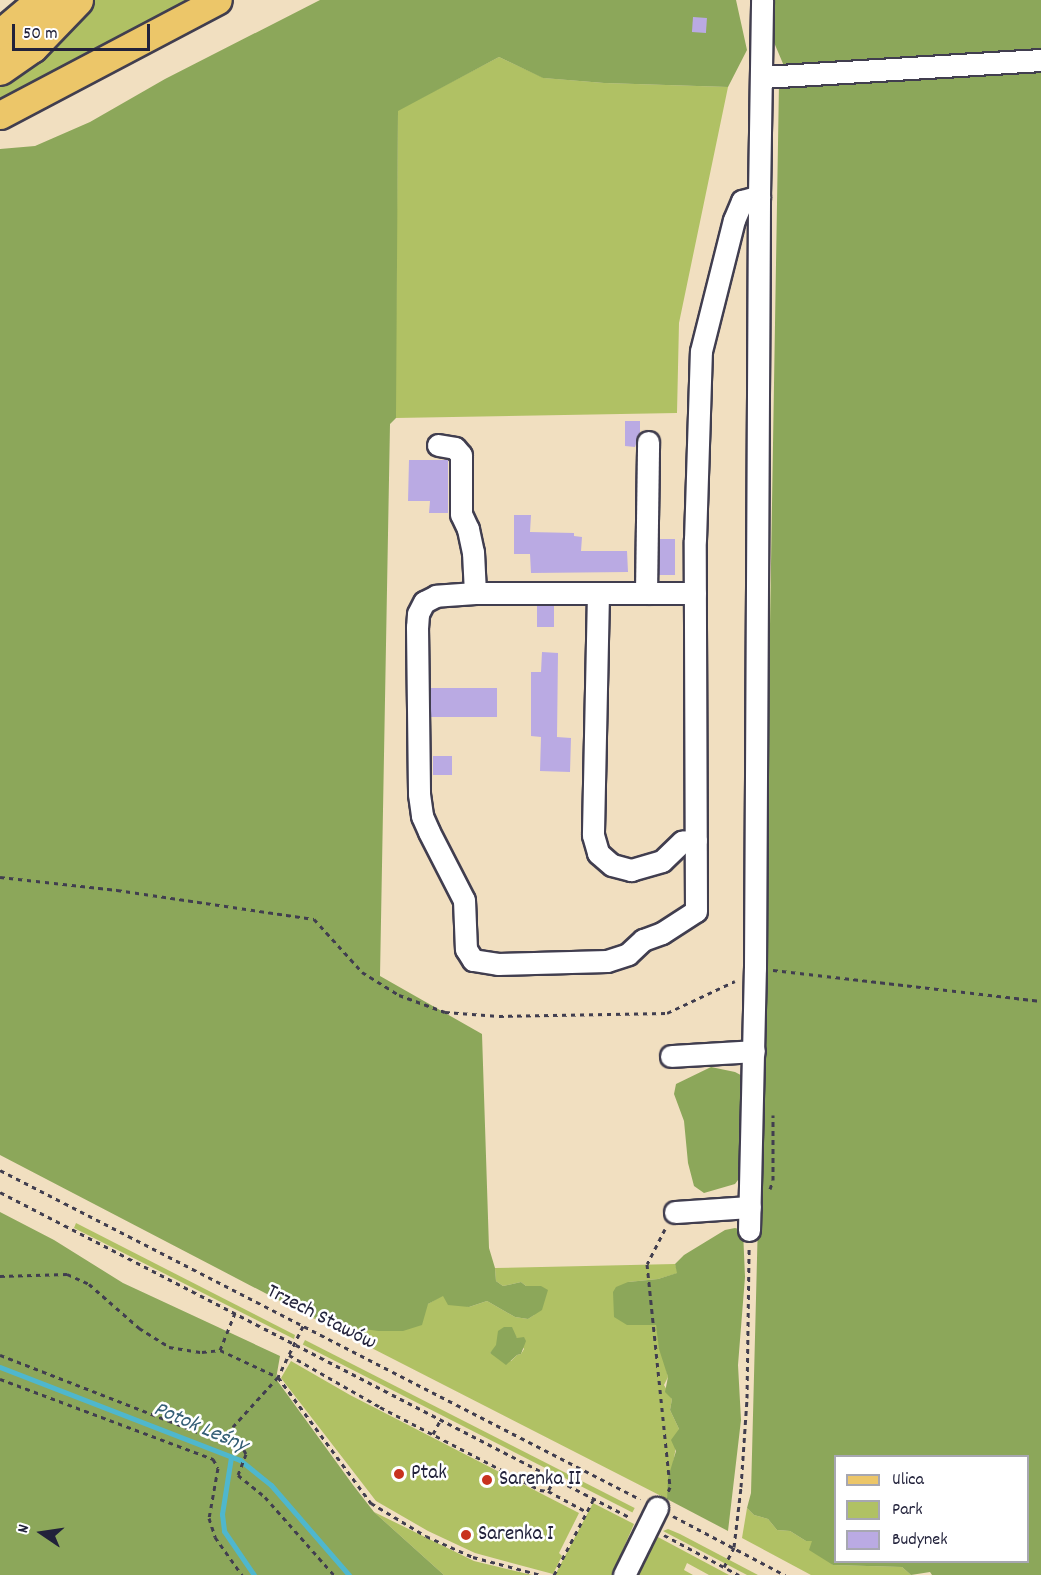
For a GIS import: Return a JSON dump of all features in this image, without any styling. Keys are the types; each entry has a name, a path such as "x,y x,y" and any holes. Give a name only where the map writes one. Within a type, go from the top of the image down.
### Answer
{"highway":[{"path":"0,37 44,0"},
{"path":"0,69 32,47 77,0"}],"main road":[{"path":"0,115 218,0"}],"street":[{"path":"749,1230 755,968 762,0"},
{"path":"763,77 1041,60"},
{"path":"695,592 475,594 436,596 423,603 418,614 417,627 418,770 422,816 464,900 466,949 472,960 498,964 596,961 628,954 643,940 662,933 696,911 695,592 701,351 734,220 742,201 759,196"},
{"path":"646,593 648,442"},
{"path":"438,446 455,448 461,455 461,514 468,529 473,552 475,594"},
{"path":"598,593 593,835 598,853 612,865 631,870 662,861 682,842 696,840"},
{"path":"671,1056 754,1052"},
{"path":"675,1212 750,1208"},
{"path":"624,1575 652,1517"}],"path":[{"path":"0,877 117,890 314,919 362,972 399,995 445,1012 500,1016 667,1013 755,968 1041,1001"},
{"name":"Trzech Stawów","path":"0,1170 628,1493"},
{"path":"0,1192 594,1498 652,1517 739,1575"},
{"path":"652,1517 670,1487 647,1264 675,1212"},
{"path":"724,1567 734,1547 741,1487 747,1398 749,1230"},
{"path":"0,1275 67,1274 89,1284 139,1328 169,1347 202,1352 220,1350 278,1377 371,1503 426,1536 473,1557 541,1575"},
{"path":"220,1350 235,1313"},
{"path":"220,1441 278,1377 304,1325"},
{"path":"0,1355 220,1441 246,1454 238,1475 265,1497 334,1575"},
{"path":"289,1355 433,1434 587,1512"},
{"path":"0,1379 213,1459 218,1468 209,1518 215,1537 242,1575"},
{"path":"433,1434 441,1419"},
{"path":"548,1491 555,1478"},
{"path":"554,1575 594,1498"},
{"path":"688,1523 785,1575"}],"green space":[{"path":"90,0 194,0 0,101 0,78"},
{"path":"320,0 736,0 747,50 728,87 604,83 543,78 499,57 398,111 396,418 390,424 380,976 482,1034 489,1248 496,1281 503,1286 521,1282 526,1286 541,1286 548,1290 542,1310 528,1319 515,1317 487,1301 469,1307 448,1305 443,1296 428,1304 422,1325 403,1331 378,1331 350,1327 309,1316 0,1155 0,149 35,146 90,122 165,79"},
{"path":"771,0 1041,0 1041,1575 932,1575 930,1572 911,1575 902,1567 833,1565 809,1550 812,1541 806,1541 790,1531 777,1530 768,1519 754,1515 747,1508 751,1493 764,986 779,83 784,66 770,33"},
{"path":"499,57 544,78 604,83 728,87 679,323 677,413 395,418 398,110"},
{"path":"711,1067 735,1072 750,1080 747,1168 735,1184 704,1193 694,1186 688,1163 684,1121 674,1094 676,1084"},
{"path":"0,1212 54,1240 123,1283 280,1356 276,1379 353,1485 374,1512 444,1575 0,1575"},
{"path":"76,1223 295,1335 294,1339 74,1228"},
{"path":"735,1228 743,1230 745,1277 738,1365 741,1420 728,1531 667,1499 668,1478 676,1451 671,1440 679,1429 670,1410 672,1399 665,1392 668,1377 659,1349 656,1325 627,1325 614,1317 613,1292 616,1287 628,1282 658,1279 677,1273 675,1264 684,1255 725,1230"},
{"path":"675,1264 678,1273 658,1279 628,1282 643,1324 656,1324 668,1377 664,1385 672,1399 670,1410 679,1429 667,1499 309,1316 350,1327 428,1304 443,1295 469,1307 487,1301 515,1317 528,1319 534,1315 541,1286 526,1286 521,1282 503,1286 496,1281 495,1268","holes":["513,1332 524,1349 511,1361 490,1353"]},
{"path":"504,1327 512,1327 517,1338 524,1337 526,1341 521,1354 506,1365 490,1353 496,1345 498,1331"},
{"path":"305,1340 635,1508 632,1512 303,1344"},
{"path":"291,1361 350,1395 579,1513 559,1553 562,1556 553,1574 475,1553 428,1531 376,1501 281,1378"},
{"path":"593,1503 634,1524 612,1575 555,1575"},
{"path":"747,1508 754,1515 768,1519 777,1530 790,1531 806,1541 813,1541 833,1565 902,1567 911,1575 811,1575 742,1538"},
{"path":"374,1512 474,1561 532,1575 444,1575"},
{"path":"668,1529 758,1575 747,1575 663,1531"},
{"path":"656,1536 729,1575 709,1575 687,1563 684,1570 693,1575 636,1575"}],"building":[{"path":"693,17 707,18 706,33 692,32"},
{"path":"625,421 640,421 640,432 635,447 625,446"},
{"path":"409,460 448,460 448,513 429,513 430,501 408,501"},
{"path":"514,515 531,515 530,532 574,533 574,536 582,537 581,551 627,551 628,572 531,573 530,554 514,554"},
{"path":"659,539 675,539 675,575 659,575"},
{"path":"537,606 554,606 554,627 537,627"},
{"path":"542,652 558,653 557,737 571,738 570,772 540,771 541,737 531,736 531,672 541,672"},
{"path":"431,688 497,688 497,717 431,717"},
{"path":"433,756 452,756 452,775 433,775"}],"waterway":[{"name":"Potok Leśny","path":"0,1367 240,1460 271,1485 349,1575"},
{"path":"231,1457 222,1514 224,1531 254,1575"}],"place":[{"name":"Ptak","path":"399,1474"},
{"name":"Sarenka II","path":"487,1480"},
{"name":"Sarenka I","path":"466,1535"}]}
